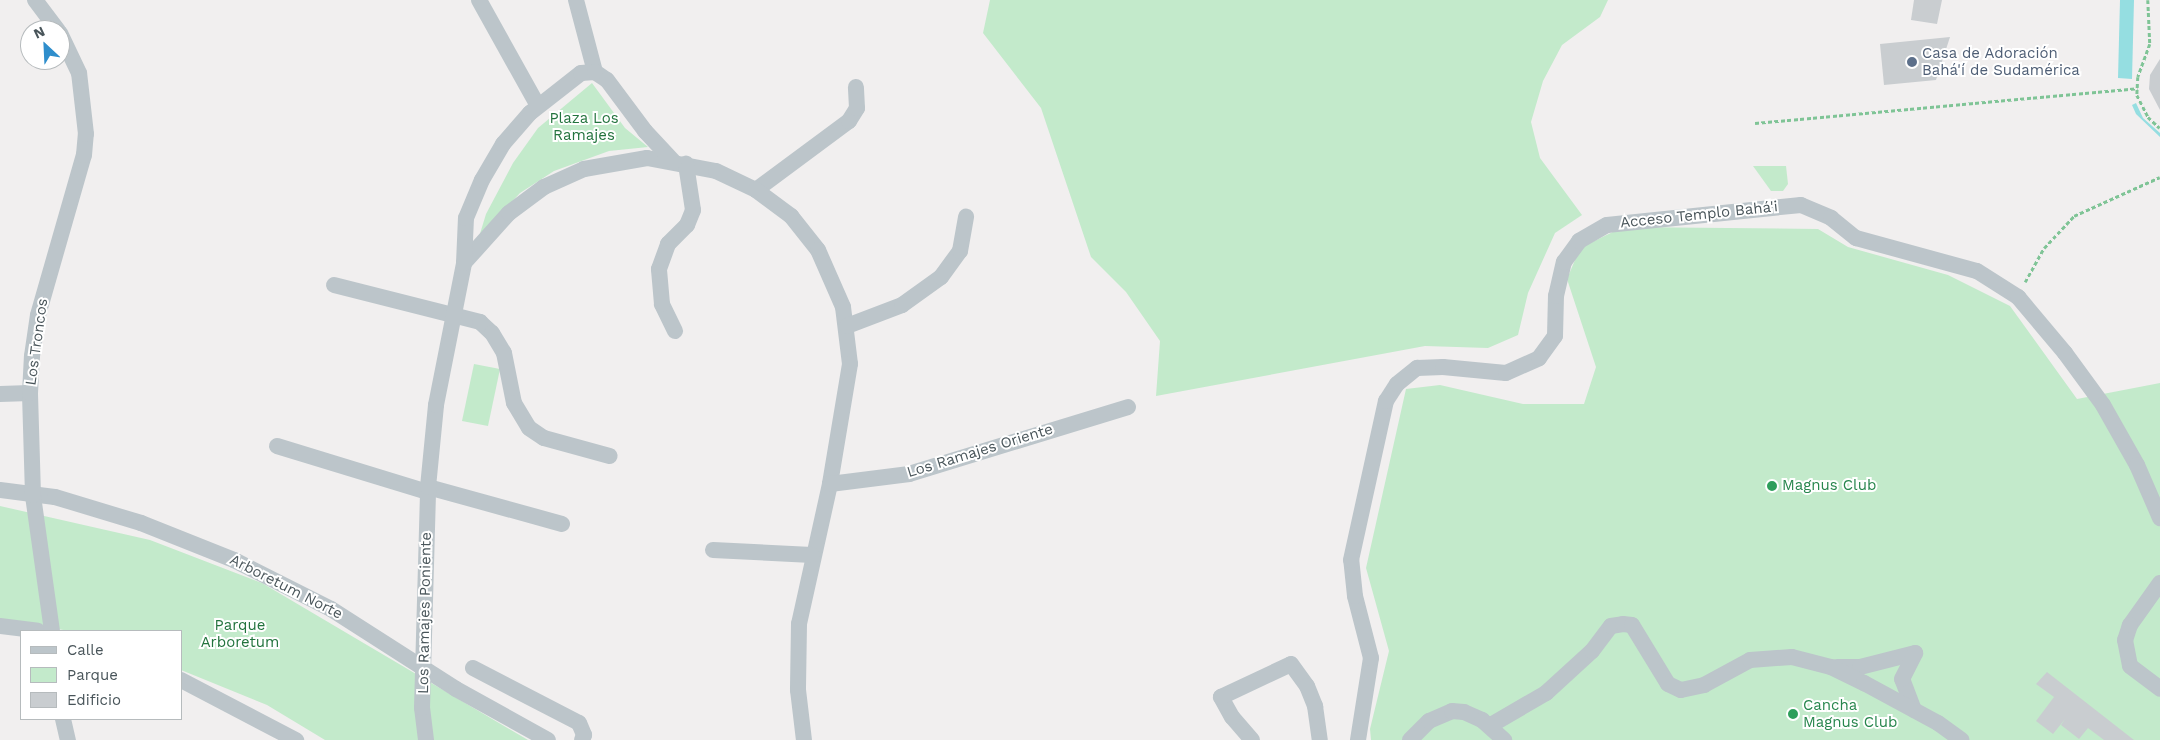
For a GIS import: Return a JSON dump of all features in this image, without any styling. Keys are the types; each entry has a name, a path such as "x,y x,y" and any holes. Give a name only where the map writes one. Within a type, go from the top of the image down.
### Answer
{"street":[{"name":"Los Troncos","path":"35,0 50,20"},
{"path":"479,0 538,106"},
{"path":"576,0 595,72 607,80 645,131 680,163 693,210 687,225 668,244 659,269 662,304 675,331"},
{"name":"Los Troncos","path":"52,630 33,495 30,392 38,315 84,155 86,134 79,73 70,54"},
{"name":"Los Ramajes Poniente","path":"426,740 423,666 428,490 436,405 464,263 466,218 482,180 503,144 538,106 570,80 582,73 595,72"},
{"path":"756,190 849,121 857,108 856,87"},
{"path":"464,263 508,213 526,199 564,177 626,160 680,163 716,171 756,190 790,216 818,250 838,289 847,326 848,383 830,484 812,555 799,624 798,690 804,740"},
{"name":"Acceso Templo Bahá'i","path":"1358,740 1371,658 1355,596 1351,560 1386,401 1397,384 1417,368 1435,366 1506,373 1539,358 1555,336 1556,296 1564,262 1570,250 1586,235 1607,225 1624,221 1801,205 1831,218 1856,238 1977,271 2018,297 2065,353 2103,405 2137,465 2157,512"},
{"path":"847,326 902,305 941,277 960,251 966,217"},
{"path":"334,285 472,318 492,333 509,367 517,412 529,428 544,438 610,456"},
{"path":"0,394 30,392"},
{"name":"Los Ramajes Oriente","path":"830,484 908,474 1128,407"},
{"path":"276,446 428,490 562,524"},
{"name":"Arboretum Norte","path":"0,490 55,497 141,523 234,560 331,609 423,666 456,689 548,740"},
{"path":"713,550 812,555"},
{"path":"2160,583 2130,625 2124,640 2130,666 2160,689"},
{"path":"1491,726 1546,693 1592,650 1600,637 1617,625 1632,625 1668,684 1682,690 1704,685 1750,660 1770,657 1792,657 1831,667 1914,710 1961,740"},
{"path":"0,626 30,630"},
{"path":"1831,667 1860,667 1915,653 1902,679 1914,710"},
{"path":"1252,740 1232,717 1221,697 1291,664 1307,686 1315,706 1320,740"},
{"path":"473,668 579,723 584,735 582,740"},
{"path":"182,681 296,740"},
{"path":"1410,740 1429,721 1452,711 1464,712 1491,726 1504,740"},
{"path":"63,720 68,740"}],"path":[{"path":"2148,0 2150,44 2138,77 2137,88 2139,104 2160,128"},
{"path":"1756,123 2137,88"},
{"path":"2018,297 2044,248 2074,216 2160,177"}],"green space":[{"path":"990,0 1608,0 1600,17 1562,45 1543,81 1531,122 1540,158 1582,215 1555,233 1528,293 1518,335 1488,348 1425,346 1156,396 1160,341 1126,292 1091,257 1041,108 983,33"},
{"name":"Plaza Los Ramajes","path":"592,83 625,128 648,147 609,151 554,171 520,193 479,237 486,214 513,163 538,128"},
{"path":"1753,166 1786,166 1788,184 1783,191 1771,191"},
{"name":"Magnus Club","path":"1623,227 1818,229 1848,247 1948,275 2010,306 2077,399 2160,383 2160,740 1371,740 1370,729 1389,651 1366,568 1406,389 1440,385 1523,404 1584,404 1596,367 1567,279 1580,248"},
{"path":"474,364 500,369 488,426 462,421"},
{"name":"Parque Arboretum","path":"0,506 150,540 262,583 528,740 325,740 267,705 182,670 182,630 64,630 0,620"}],"water":[{"path":"2120,0 2134,0 2132,79 2118,78"},
{"path":"2136,103 2143,118 2160,133 2160,137 2136,114 2132,105"}],"building":[{"path":"1914,0 1942,0 1937,24 1911,20"},
{"name":"Casa de Adoración Bahá'í de Sudamérica","path":"1950,37 1936,80 1884,85 1880,44"},
{"path":"2160,59 2160,110 2149,89 2150,75"},
{"path":"2047,672 2134,740 2104,740 2088,728 2079,739 2061,725 2065,719 2053,734 2036,721 2054,697 2036,684"}],"place":[{"name":"Casa de Adoración Bahá'í de Sudamérica","path":"1912,62"},
{"name":"Magnus Club","path":"1772,486"},
{"name":"Cancha Magnus Club","path":"1793,714"}]}
